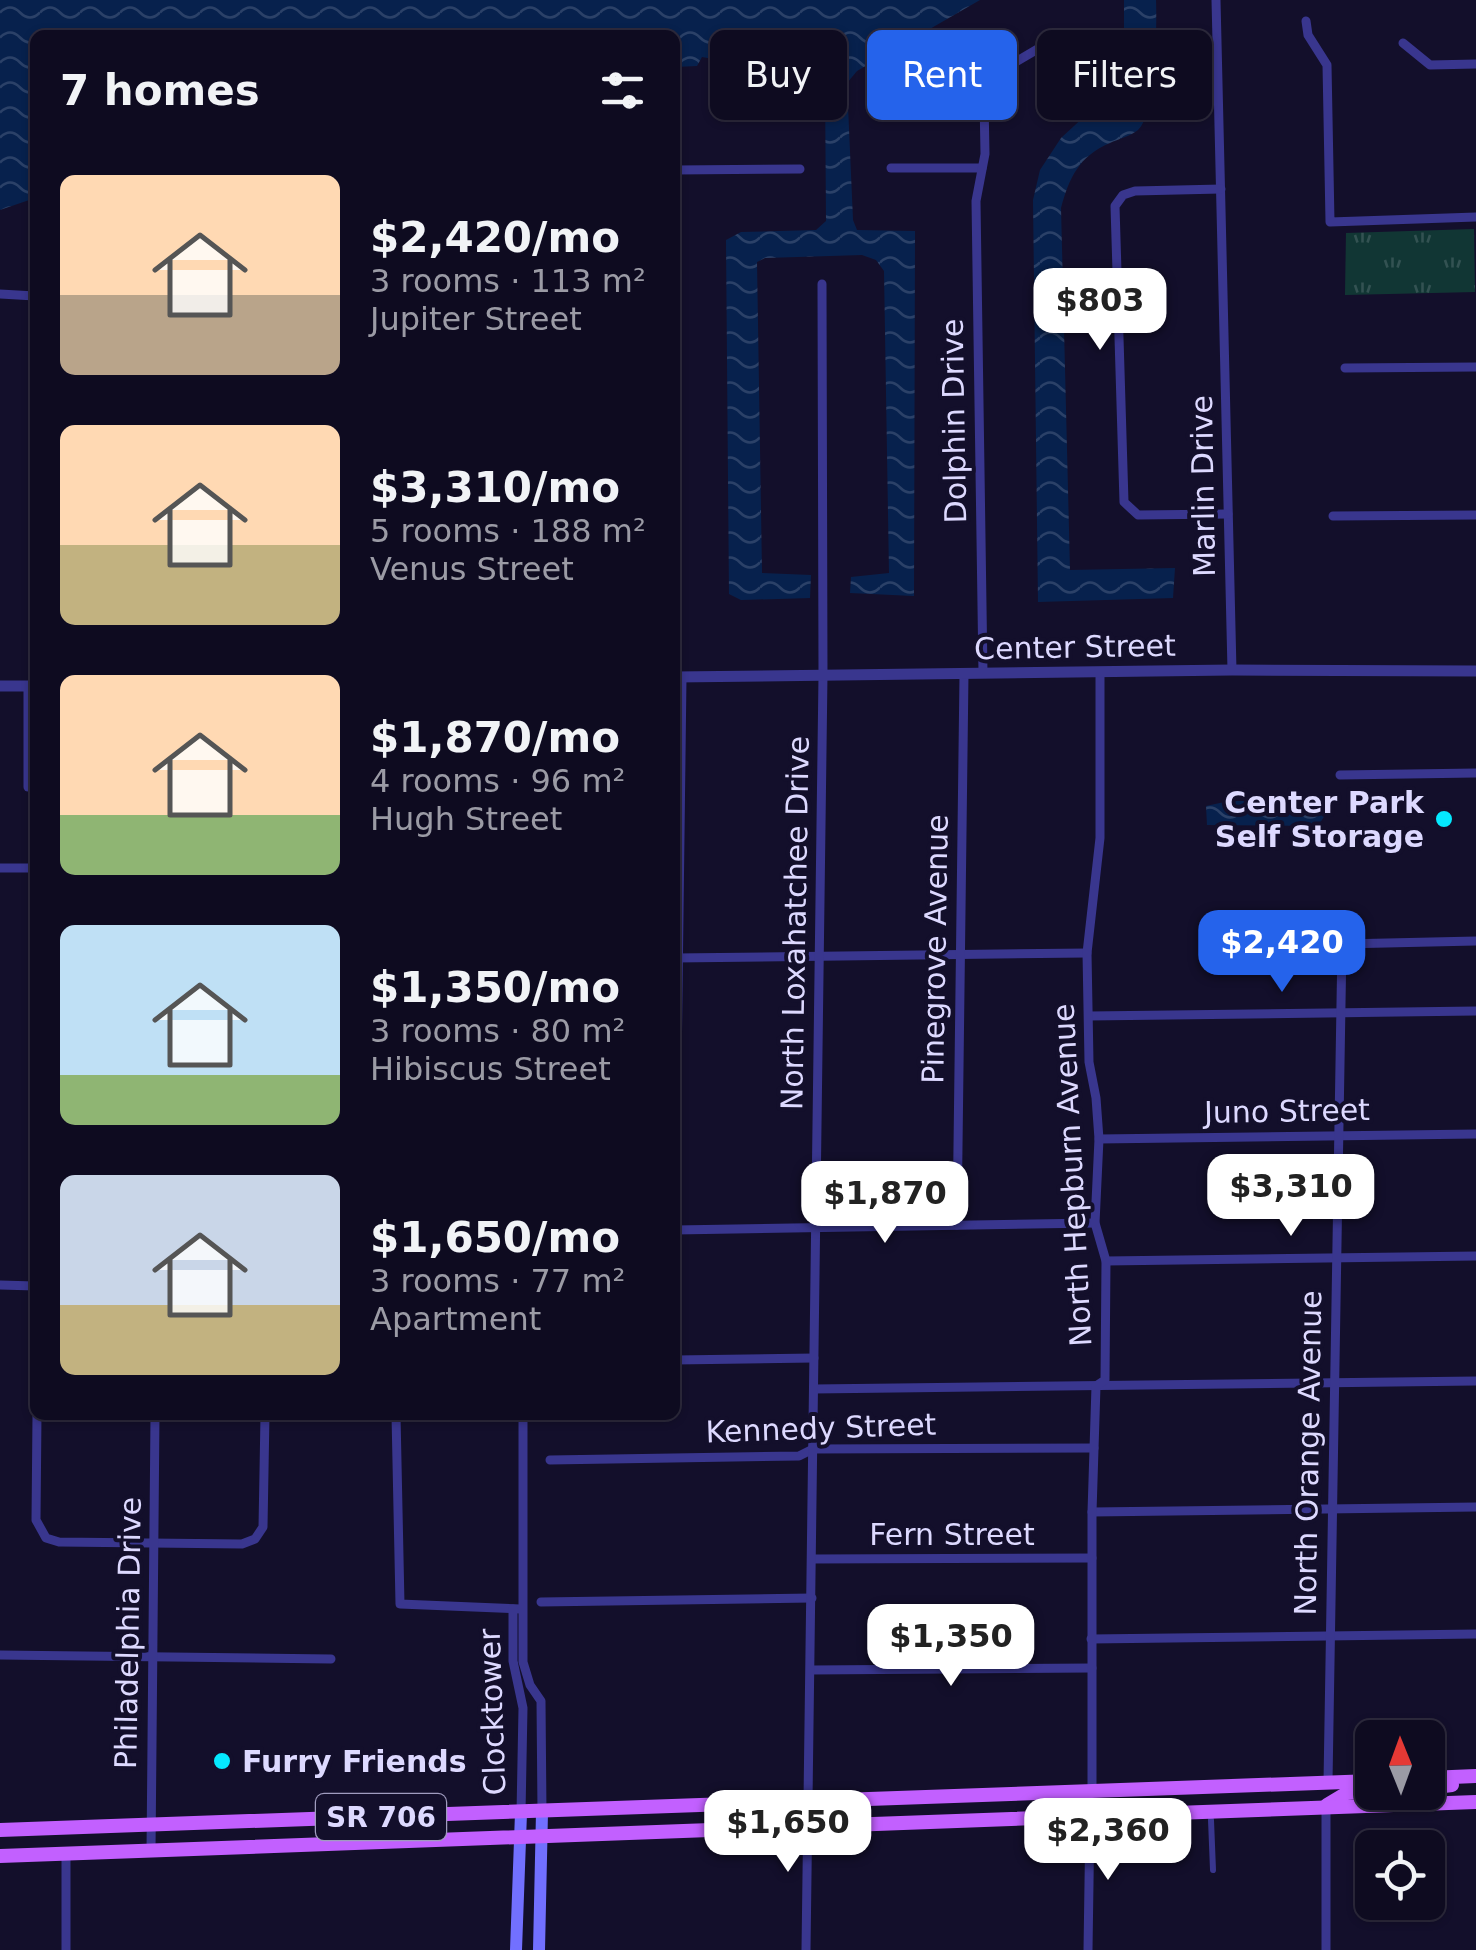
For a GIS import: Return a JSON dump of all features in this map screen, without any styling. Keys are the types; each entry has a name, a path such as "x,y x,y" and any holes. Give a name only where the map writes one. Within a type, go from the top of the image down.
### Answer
{"main road":[{"path":"1445,1777 1470,1776"},
{"path":"1445,1786 1470,1776"},
{"name":"SR 706","path":"0,1830 1355,1781"},
{"path":"1157,1814 1177,1807 1304,1800 1328,1782"},
{"path":"1326,1807 1355,1792"},
{"name":"SR 706","path":"0,1856 1476,1802"},
{"path":"516,1950 521,1812"},
{"path":"540,1950 542,1812"}],"street":[{"name":"Marlin Drive","path":"1216,0 1232,670"},
{"path":"1306,21 1308,35 1326,65 1330,222 1476,217"},
{"path":"1402,43 1430,64 1476,64"},
{"name":"Dolphin Drive","path":"982,673 976,201 984,154 984,98 987,84 996,74 1037,50"},
{"path":"891,168 982,168"},
{"path":"680,170 800,169"},
{"path":"1221,189 1135,191 1123,195 1116,206 1117,264 1124,502 1138,515 1228,514"},
{"name":"North Loxahatchee Drive","path":"806,1950 823,675 822,284"},
{"path":"0,294 30,296"},
{"path":"1345,368 1476,367"},
{"path":"1334,516 1476,516"},
{"name":"Center Street","path":"680,677 1476,670"},
{"name":"North Hepburn Avenue","path":"1092,1792 1092,1512 1096,1386 1105,1380 1106,1261 1095,1223 1098,1139 1089,1062 1086,953 1100,838 1100,672"},
{"name":"Pinegrove Avenue","path":"957,1226 964,674"},
{"path":"0,686 30,686"},
{"path":"28,787 30,720"},
{"path":"1340,775 1476,773"},
{"path":"0,868 30,868"},
{"name":"North Orange Avenue","path":"1328,1782 1342,944 1476,942"},
{"path":"680,958 1086,953"},
{"path":"1089,1016 1476,1011"},
{"name":"Juno Street","path":"1098,1139 1476,1134"},
{"path":"680,1230 1095,1223"},
{"path":"1106,1261 1476,1256"},
{"path":"0,1286 30,1286"},
{"path":"680,1360 814,1358"},
{"path":"814,1390 1476,1381"},
{"path":"37,1420 36,1520 41,1533 59,1542 242,1544 260,1534 264,1521 265,1420"},
{"name":"Philadelphia Drive","path":"152,1852 155,1420"},
{"name":"Clocktower","path":"396,1420 400,1604 517,1609"},
{"name":"Clocktower","path":"521,1812 523,1708 513,1662 524,1420"},
{"name":"Kennedy Street","path":"550,1460 799,1456 813,1448 1094,1448"},
{"path":"1092,1512 1476,1508"},
{"name":"Fern Street","path":"812,1560 1092,1558"},
{"path":"542,1602 812,1598"},
{"name":"Clocktower","path":"517,1609 523,1662 530,1685 541,1701 542,1812"},
{"path":"1091,1639 1476,1634"},
{"path":"0,1655 331,1659"},
{"path":"811,1670 1092,1668"},
{"path":"1326,1807 1326,1950"},
{"path":"1088,1950 1090,1816"},
{"path":"1211,1820 1212,1870"},
{"path":"66,1854 66,1950"}],"green space":[{"path":"1474,229 1475,292 1345,295 1346,233"}],"water":[{"path":"0,0 980,0 928,30 867,30 867,65 847,83 847,30 710,30 710,58 702,57 697,66 680,67 680,30 30,30 30,200 0,210"},
{"path":"1124,0 1156,0 1156,30 1124,30"},
{"path":"847,83 853,220 857,230 915,231 914,596 850,593 851,577 889,573 884,271 876,260 862,255 765,258 757,262 762,573 811,575 810,598 741,600 729,594 726,240 741,232 816,230 826,221 825,120 847,120"},
{"path":"1080,120 1144,120 1138,130 1099,148 1083,161 1061,208 1070,570 1175,568 1173,598 1038,602 1033,200 1040,170 1061,138"},
{"path":"1229,801 1321,801 1327,804 1327,812 1318,826 1207,825 1206,806"}],"place":[{"name":"Center Park Self Storage","path":"1444,819"},
{"name":"Furry Friends","path":"222,1761"}]}
